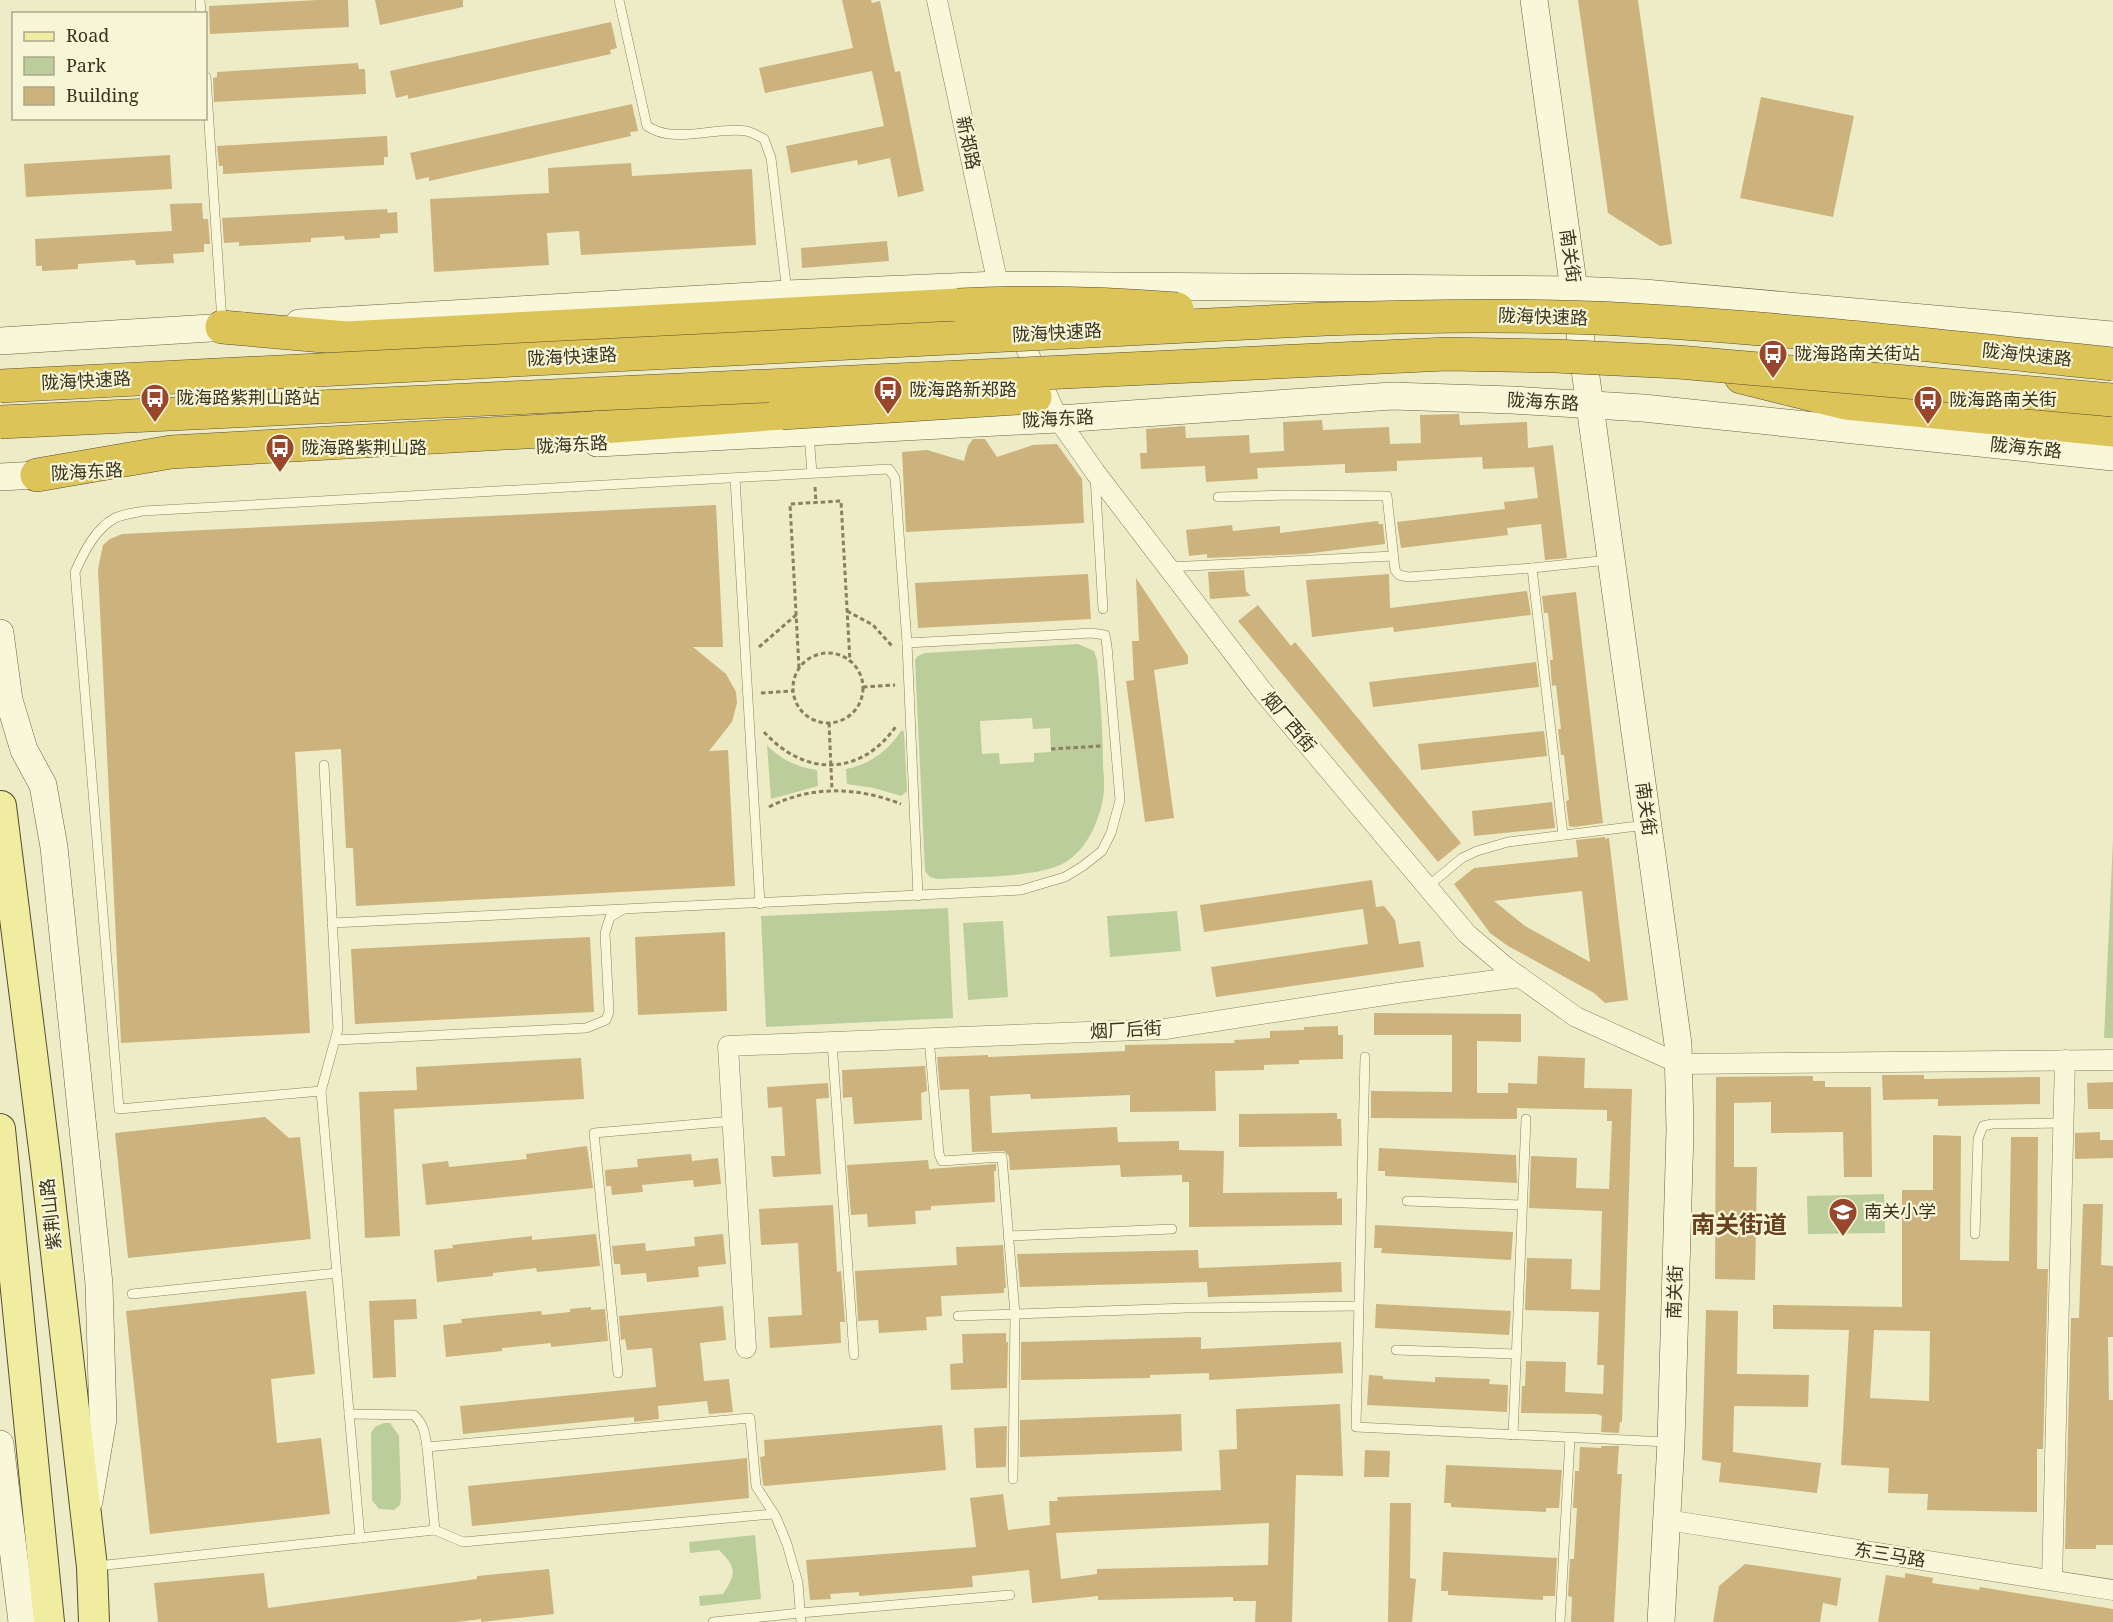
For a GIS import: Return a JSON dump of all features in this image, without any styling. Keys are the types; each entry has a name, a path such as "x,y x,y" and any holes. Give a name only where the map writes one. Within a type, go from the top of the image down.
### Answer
{"highway":[{"path":"222,327 346,338 1022,302 1108,304 1326,319"},
{"name":"陇海快速路","path":"0,386 1326,319 1474,315 1634,320 2113,364"},
{"name":"陇海快速路","path":"0,422 1447,354 1678,362 2113,400"},
{"path":"37,475 171,452 577,429 771,414 1213,386 1327,360"},
{"path":"1678,362 1846,403 2113,430"}],"main road":[{"name":"紫荆山路","path":"1,806 46,1165 85,1523 92,1567 94,1622"},
{"path":"0,1129 2,1170 49,1622"}],"street":[{"name":"新郑路","path":"937,0 998,285"},
{"name":"南关街","path":"1534,0 1680,1064 1671,1442 1661,1622"},
{"path":"0,341 787,294 998,285 1575,290 1708,297 2113,335"},
{"name":"烟厂西街","path":"998,285 1058,419 1095,472 1264,693 1467,934 1520,977 1576,1017 1680,1064"},
{"name":"陇海东路","path":"0,477 1058,419 1392,396 1643,408 2113,457"},
{"path":"0,633 9,700 24,750 43,785 54,847 99,1284 103,1419 85,1523"},
{"name":"烟厂后街","path":"733,1121 728,1046 1165,1029 1398,993 1520,977"},
{"path":"2052,1580 2064,1060"},
{"path":"1680,1064 2113,1060"},
{"path":"733,1121 746,1348"},
{"path":"0,1444 22,1622"},
{"name":"东三马路","path":"1667,1520 2113,1590"}],"lane":[{"path":"619,0 647,126 656,132 675,134 747,131 764,139 771,158 787,294"},
{"path":"207,93 222,327"},
{"path":"808,432 812,473"},
{"path":"321,1091 120,1109 75,572 92,540 104,526 117,517 144,511 889,469 895,478 907,643 918,896"},
{"path":"1095,472 1103,609"},
{"path":"735,478 760,904"},
{"path":"1218,497 1387,496 1395,570 1399,575 1408,577 1612,560"},
{"path":"1167,567 1393,556"},
{"path":"1532,568 1563,835"},
{"path":"332,923 1021,890 1065,877 1102,851 1111,832 1120,800 1105,635 1092,633 907,643"},
{"path":"324,765 338,1029 321,1091 360,1538"},
{"path":"1427,886 1462,858 1508,842 1648,825"},
{"path":"336,1040 586,1028 606,1020 609,1012 605,933 610,917 624,909"},
{"path":"929,1038 939,1154 942,1161 1002,1157 1015,1314 1013,1479"},
{"path":"832,1042 854,1355"},
{"path":"1365,1057 1356,1427 1671,1442"},
{"path":"1513,1435 1526,1119"},
{"path":"618,1373 594,1133 733,1121"},
{"path":"1976,1234 1978,1138 1983,1126 2063,1123"},
{"path":"1407,1201 1522,1205"},
{"path":"1008,1236 1172,1229"},
{"path":"132,1294 337,1273"},
{"path":"958,1316 1187,1308 1358,1306"},
{"path":"1396,1350 1516,1354"},
{"path":"349,1414 414,1415 421,1421 425,1431 435,1530"},
{"path":"427,1447 750,1418 756,1486 788,1544 798,1583 800,1617"},
{"path":"1560,1622 1570,1438"},
{"path":"92,1567 435,1530 463,1542 773,1514"},
{"path":"713,1622 800,1617 1010,1595"}],"path":[{"path":"799,668 790,504 841,501 850,662"},
{"path":"848,611 873,625 888,639 908,674"},
{"path":"746,659 796,615"},
{"path":"826,653 837,654 850,662 860,675 863,687 859,703 854,711 840,721 829,723 813,720 805,715 799,708 792,691 799,668 815,655 826,653"},
{"path":"863,687 909,684"},
{"path":"748,693 792,691"},
{"path":"749,717 781,749 795,758 807,763 831,765 859,759 870,753 883,742 910,706"},
{"path":"829,723 832,790"},
{"path":"1051,749 1115,745"},
{"path":"755,814 791,797 832,790 884,797 914,808"}],"green space":[{"path":"1078,644 1094,651 1097,660 1101,713 1104,794 1090,835 1072,858 1038,872 1002,876 937,879 930,877 925,871 915,660 925,653","holes":["1032,718 1033,729 1050,728 1051,752 1034,753 1034,762 1000,764 999,753 982,754 980,721"]},
{"path":"901,731 904,731 907,791 901,796 874,788 847,784 846,769 863,764 877,756"},
{"path":"767,745 790,762 817,770 818,786 771,799"},
{"path":"2113,839 2113,1038 2104,1038"},
{"path":"948,908 953,1018 766,1027 761,916"},
{"path":"1177,911 1181,951 1110,957 1107,916"},
{"path":"1003,921 1008,997 968,1000 963,923"},
{"path":"1884,1194 1885,1233 1808,1234 1807,1196"},
{"path":"390,1423 399,1436 401,1497 400,1505 394,1510 379,1509 372,1500 371,1433 375,1427"},
{"path":"755,1535 761,1599 700,1606 699,1596 723,1594 731,1581 733,1570 729,1561 719,1550 690,1553 689,1542"}],"building":[{"path":"348,0 349,27 210,34 209,6"},
{"path":"375,0 463,0 463,7 380,25"},
{"path":"842,0 871,0 872,3 880,1 895,72 900,71 924,191 898,197 890,158 858,165 857,160 791,173 786,146 884,126 872,71 765,93 759,68 853,48"},
{"path":"1578,0 1638,0 1672,244 1660,246 1608,213"},
{"path":"611,22 617,48 610,50 611,54 408,99 408,95 396,98 390,71"},
{"path":"358,63 359,69 365,69 366,94 214,102 213,78 217,77 217,72"},
{"path":"1761,97 1854,116 1833,217 1740,198"},
{"path":"632,104 638,131 630,132 631,136 429,181 429,177 416,180 410,153"},
{"path":"387,136 388,157 384,157 384,165 223,174 223,166 219,166 217,146"},
{"path":"170,155 172,189 26,197 24,164"},
{"path":"631,163 632,176 752,169 756,245 581,255 579,231 547,233 549,265 434,272 430,199 549,193 548,168"},
{"path":"202,203 203,219 208,219 210,244 204,244 204,252 173,254 174,263 136,265 135,260 78,264 78,269 42,271 42,266 36,266 35,239 172,231 170,204"},
{"path":"387,209 388,213 397,212 398,233 380,234 380,238 345,240 344,236 311,238 311,242 239,246 239,242 224,243 222,218"},
{"path":"887,241 889,261 802,268 801,248"},
{"path":"1459,414 1460,425 1527,422 1528,448 1553,445 1567,558 1545,560 1541,524 1507,528 1508,535 1401,548 1397,522 1505,509 1504,502 1538,498 1534,467 1483,469 1482,457 1397,461 1397,471 1345,473 1345,464 1257,468 1258,479 1206,482 1205,466 1141,469 1140,453 1147,453 1146,429 1185,426 1186,438 1249,435 1250,453 1284,451 1283,422 1322,420 1323,430 1389,427 1390,444 1421,443 1420,415"},
{"path":"973,439 985,439 997,457 1033,445 1057,444 1082,479 1084,523 906,532 902,452 927,450 964,461 968,446"},
{"path":"716,505 723,647 693,647 726,674 736,692 737,703 732,722 709,751 728,750 735,886 356,906 353,848 346,848 341,749 295,752 310,1033 121,1043 98,569 103,545 122,534"},
{"path":"1378,521 1379,524 1383,524 1385,544 1304,554 1207,558 1207,554 1189,556 1186,530 1232,525 1233,531 1280,526 1280,533"},
{"path":"1244,570 1246,591 1251,596 1210,599 1208,572"},
{"path":"1088,574 1091,619 918,628 915,583"},
{"path":"1389,574 1390,608 1527,591 1531,615 1394,632 1393,627 1312,637 1306,580"},
{"path":"1136,578 1188,656 1188,664 1154,670 1174,818 1145,822 1126,681 1134,680 1132,641 1139,641"},
{"path":"1576,592 1603,823 1574,827 1569,826 1566,801 1569,800 1564,755 1561,755 1558,729 1561,729 1556,685 1552,686 1550,660 1553,660 1548,613 1544,613 1542,596"},
{"path":"1258,605 1291,646 1295,642 1461,843 1438,862 1238,621"},
{"path":"1536,662 1539,687 1373,707 1369,682"},
{"path":"1544,731 1547,756 1421,770 1418,744"},
{"path":"1552,802 1555,828 1474,836 1472,811"},
{"path":"1609,838 1628,1000 1605,1003 1594,993 1508,946 1490,933 1454,884 1474,868 1578,857 1576,840","holes":["1582,891 1590,962 1525,926 1494,901"]},
{"path":"1372,880 1376,907 1384,906 1395,920 1399,944 1420,941 1424,967 1216,997 1211,967 1368,944 1363,909 1204,932 1200,905"},
{"path":"725,932 727,1011 638,1015 635,937"},
{"path":"590,937 594,1012 355,1024 351,949"},
{"path":"1374,1013 1521,1014 1521,1042 1477,1041 1477,1093 1508,1093 1508,1083 1537,1084 1538,1056 1585,1058 1584,1088 1632,1089 1622,1422 1620,1422 1619,1433 1601,1432 1602,1416 1597,1414 1521,1413 1526,1361 1566,1362 1565,1392 1603,1394 1604,1365 1597,1365 1599,1312 1525,1310 1527,1258 1572,1259 1571,1289 1600,1290 1602,1211 1529,1208 1531,1156 1577,1158 1576,1188 1609,1189 1612,1121 1607,1121 1607,1110 1517,1108 1517,1119 1371,1118 1371,1091 1452,1092 1452,1035 1374,1035"},
{"path":"1338,1026 1338,1035 1343,1035 1343,1059 1299,1060 1299,1064 1264,1065 1264,1070 1215,1071 1216,1111 1130,1112 1130,1095 1031,1099 1030,1094 990,1096 992,1133 1117,1127 1118,1142 1179,1141 1179,1150 1224,1151 1223,1193 1337,1192 1337,1199 1342,1198 1342,1225 1189,1227 1189,1182 1182,1182 1182,1175 1121,1177 1120,1165 1010,1170 1009,1156 1004,1151 972,1152 969,1089 940,1090 937,1057 1125,1051 1125,1045 1235,1043 1234,1040 1270,1038 1270,1031"},
{"path":"581,1058 584,1099 394,1109 400,1236 365,1238 359,1092 417,1090 416,1067"},
{"path":"925,1066 927,1091 921,1093 922,1120 854,1124 852,1097 843,1098 842,1070"},
{"path":"1882,1075 1924,1075 1924,1079 2040,1077 2040,1104 1938,1106 1938,1099 1883,1100"},
{"path":"1813,1076 1813,1081 1825,1081 1825,1087 1871,1087 1872,1177 1844,1177 1843,1132 1771,1133 1771,1102 1734,1103 1734,1167 1757,1167 1755,1280 1715,1279 1716,1077"},
{"path":"2113,1082 2113,1109 2088,1109 2087,1083"},
{"path":"828,1083 829,1098 816,1099 821,1174 773,1177 771,1156 785,1156 782,1107 768,1108 767,1087"},
{"path":"1337,1113 1337,1119 1341,1119 1342,1146 1239,1147 1239,1114"},
{"path":"265,1117 289,1138 300,1137 311,1239 128,1258 115,1133"},
{"path":"2100,1132 2100,1140 2113,1140 2113,1158 2075,1159 2075,1133"},
{"path":"1933,1135 1961,1136 1960,1260 2009,1261 2011,1137 2038,1137 2037,1269 2048,1269 2043,1449 2037,1449 2037,1512 1927,1510 1928,1494 1888,1493 1889,1468 1841,1465 1849,1330 1773,1329 1773,1305 1902,1307 1902,1190 1933,1190","holes":["1874,1330 1930,1331 1929,1401 1870,1398"]},
{"path":"587,1146 593,1188 426,1205 422,1164 448,1161 449,1167 527,1159 526,1154"},
{"path":"1379,1148 1516,1155 1517,1183 1385,1176 1385,1171 1378,1171"},
{"path":"691,1154 692,1161 718,1158 721,1184 694,1187 693,1180 642,1185 643,1192 612,1195 611,1186 606,1186 605,1170 638,1167 637,1159"},
{"path":"928,1160 929,1169 996,1164 996,1171 994,1171 995,1202 931,1206 931,1210 915,1211 916,1224 868,1227 867,1214 851,1215 847,1165"},
{"path":"2083,1204 2103,1204 2101,1265 2113,1266 2113,1337 2108,1337 2109,1400 2113,1400 2113,1545 2096,1545 2096,1549 2065,1549 2071,1318 2079,1318"},
{"path":"833,1205 837,1272 841,1271 845,1322 840,1322 841,1343 770,1348 768,1317 802,1315 798,1243 761,1245 759,1209"},
{"path":"1375,1225 1513,1232 1511,1260 1381,1253 1382,1248 1374,1248"},
{"path":"596,1234 600,1266 537,1272 536,1268 493,1273 493,1276 437,1282 434,1250 453,1248 452,1245 532,1236 532,1240"},
{"path":"723,1234 726,1264 698,1267 699,1277 647,1282 646,1273 621,1275 620,1264 614,1264 612,1246 645,1243 646,1251 695,1246 694,1237"},
{"path":"1003,1245 1006,1288 1004,1288 1004,1293 941,1296 942,1316 926,1317 927,1330 879,1333 878,1320 858,1321 855,1271 957,1265 956,1247"},
{"path":"1198,1250 1199,1268 1341,1262 1342,1292 1208,1297 1207,1282 1020,1287 1017,1254"},
{"path":"306,1291 315,1374 271,1379 277,1443 321,1438 330,1514 150,1534 126,1311"},
{"path":"416,1299 417,1319 394,1320 396,1377 373,1378 369,1301"},
{"path":"1376,1304 1511,1311 1509,1335 1375,1328"},
{"path":"723,1306 726,1340 700,1343 704,1381 729,1379 733,1412 709,1414 707,1401 658,1406 659,1419 634,1422 634,1417 463,1434 460,1406 656,1387 652,1348 627,1350 625,1339 621,1340 619,1316"},
{"path":"591,1307 591,1310 605,1309 608,1341 551,1347 551,1343 446,1357 443,1325 462,1323 461,1319 541,1311 542,1315"},
{"path":"1706,1310 1738,1311 1737,1374 1809,1375 1808,1407 1734,1406 1733,1452 1821,1463 1817,1493 1719,1482 1721,1463 1702,1460"},
{"path":"1006,1333 1006,1342 1008,1342 1007,1388 951,1390 950,1364 963,1363 962,1334"},
{"path":"1201,1337 1201,1349 1341,1342 1343,1373 1209,1380 1209,1373 1150,1375 1150,1378 1021,1380 1021,1342"},
{"path":"1369,1375 1383,1376 1383,1379 1435,1382 1435,1377 1490,1379 1489,1384 1508,1385 1507,1412 1367,1405"},
{"path":"1340,1404 1343,1476 1296,1475 1292,1622 1255,1622 1256,1601 1233,1601 1233,1597 1098,1600 1098,1596 1032,1603 1029,1570 972,1576 973,1587 859,1596 859,1592 830,1594 831,1599 810,1600 806,1560 976,1547 970,1498 1003,1494 1008,1530 1050,1525 1049,1501 1058,1501 1057,1497 1221,1490 1219,1450 1237,1449 1236,1409","holes":["1269,1523 1268,1565 1097,1569 1097,1574 1061,1579 1056,1533"]},
{"path":"1181,1414 1182,1451 1020,1457 1020,1420"},
{"path":"942,1425 946,1470 764,1486 763,1484 760,1457 765,1456 764,1440"},
{"path":"1007,1426 1006,1467 976,1468 974,1428"},
{"path":"1601,1446 1619,1446 1617,1474 1622,1474 1614,1622 1571,1622 1572,1597 1568,1596 1570,1559 1574,1559 1577,1508 1573,1508 1575,1471 1579,1471 1580,1447 1601,1448"},
{"path":"1365,1450 1390,1451 1389,1477 1364,1477"},
{"path":"747,1458 749,1498 472,1526 468,1486"},
{"path":"1446,1465 1562,1470 1559,1508 1546,1508 1546,1512 1451,1507 1451,1503 1444,1503"},
{"path":"1390,1503 1411,1503 1410,1578 1416,1579 1412,1622 1388,1622"},
{"path":"1443,1552 1557,1558 1555,1596 1543,1596 1543,1600 1448,1595 1448,1591 1441,1591"},
{"path":"1745,1564 1841,1578 1837,1606 1823,1603 1820,1622 1713,1622 1719,1586"},
{"path":"549,1569 554,1614 481,1622 481,1619 457,1622 158,1622 154,1583 264,1573 268,1608 477,1579 477,1576"},
{"path":"1905,1573 1933,1578 1932,1583 1979,1590 1980,1587 2113,1609 2113,1622 1878,1622 1886,1575 1905,1578"}],"place":[{"name":"陇海路南关街站","path":"1773,380"},
{"name":"陇海路新郑路","path":"888,416"},
{"name":"陇海路紫荆山路站","path":"155,424"},
{"name":"陇海路南关街","path":"1928,426"},
{"name":"陇海路紫荆山路","path":"280,474"},
{"name":"南关小学","path":"1843,1238"}],"district":[{"name":"南关街道","path":"1739,1225"}]}
